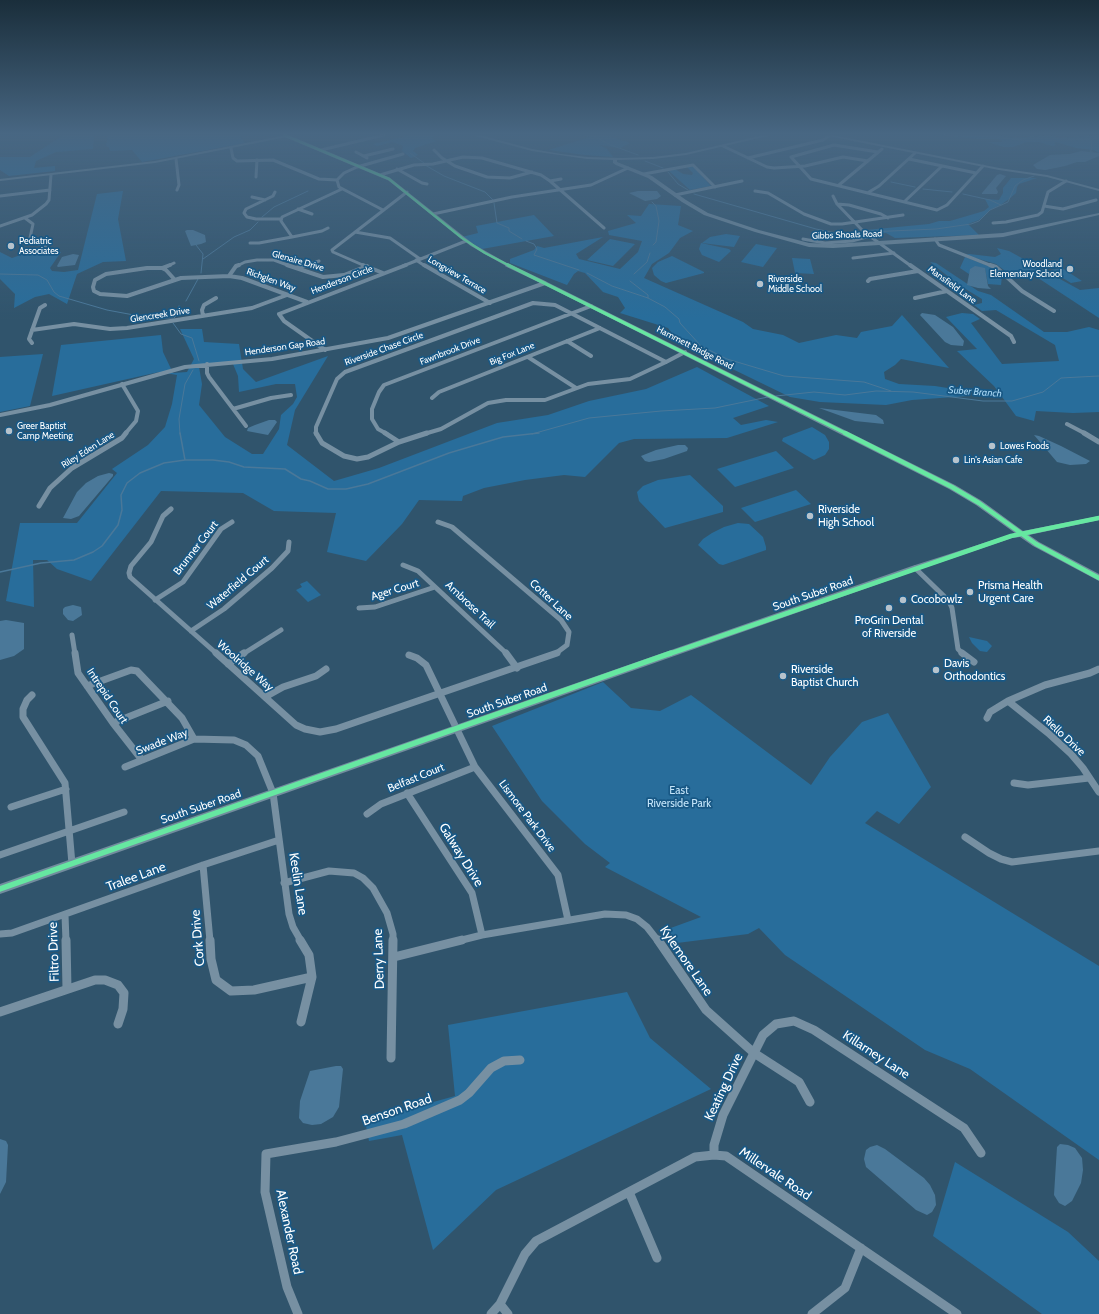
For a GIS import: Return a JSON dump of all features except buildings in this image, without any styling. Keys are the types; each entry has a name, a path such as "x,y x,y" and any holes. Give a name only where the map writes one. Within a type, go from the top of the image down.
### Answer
{"street":[{"path":"0,226 25,218 38,211 46,204 49,196"},
{"path":"272,196 246,209 244,213 245,215 256,219 281,219 284,215 325,196"},
{"path":"356,196 383,210"},
{"path":"383,273 332,251 401,196"},
{"name":"Hammett Bridge Road","path":"412,196 466,241 492,257 685,352 952,487 979,503 1036,544 1099,578"},
{"path":"434,214 517,196"},
{"path":"566,196 604,228"},
{"name":"Gibbs Shoals Road","path":"677,196 694,208 711,216 796,243 824,246 935,240 1016,233 1099,214"},
{"path":"772,196 804,214 828,223 839,224 903,215"},
{"name":"Mansfield Lane","path":"833,196 837,204 870,236 1011,336 1014,342"},
{"path":"884,196 934,210 940,210 955,196"},
{"path":"904,202 911,196"},
{"path":"993,223 1006,222 1038,215 1042,212 1047,196"},
{"path":"252,197 265,200"},
{"path":"1044,206 1063,209 1096,200"},
{"path":"837,204 849,205 881,214 888,218"},
{"path":"298,208 312,214"},
{"path":"25,218 33,224 30,238 39,244 46,246"},
{"path":"281,219 292,237"},
{"path":"250,243 259,243 292,237 322,231 328,228"},
{"name":"Longview Terrace","path":"355,232 390,238 418,259 490,303"},
{"path":"803,239 818,242 836,242 852,241 870,236"},
{"path":"935,240 939,245 996,267 1022,291 1054,312"},
{"name":"Henderson Circle","path":"324,350 278,315 281,312 466,241"},
{"path":"853,258 894,253"},
{"name":"Glenaire Drive","path":"229,276 236,266 245,262 257,260 274,260 317,276 330,277 344,275 367,266"},
{"path":"296,268 319,261"},
{"path":"162,268 174,263"},
{"name":"Richglen Way","path":"162,268 147,268 106,274 95,280 93,287 94,291 100,294 127,296 188,277 229,276 242,278 307,302"},
{"path":"162,268 166,270 175,280"},
{"path":"868,281 870,279 918,271"},
{"name":"Henderson Gap Road","path":"0,415 50,405 175,369 207,364 272,359 394,336 546,283"},
{"path":"915,298 947,291"},
{"name":"Glencreek Drive","path":"32,330 74,324 119,329 252,308 287,295"},
{"path":"203,316 202,310 204,305 216,298"},
{"name":"Riverside Chase Circle","path":"666,362 571,313 548,303 529,304 341,374 337,379 316,427 316,434 320,441 344,456 357,459 372,456 399,442 441,429 476,408 488,403 506,400 545,400 591,383 630,379 666,362 685,352"},
{"path":"32,343 29,339 32,330 40,308 45,305"},
{"name":"Fawnbrook Drive","path":"399,442 378,429 372,419 372,409 379,392 384,385 591,306"},
{"name":"Big Fox Lane","path":"432,398 439,392 600,328"},
{"path":"567,341 591,356"},
{"path":"528,357 576,388"},
{"path":"207,364 207,374 246,426"},
{"name":"Riley Eden Lane","path":"39,506 50,488 58,479 72,468 122,438 132,427 136,421 138,411 122,384"},
{"path":"233,409 271,398 291,395"},
{"path":"1067,424 1099,442"},
{"name":"Woolridge Way","path":"171,509 163,516 151,542 130,569 129,575 132,580 300,727 320,732 336,729 440,694"},
{"name":"South Suber Road","path":"0,889 915,568 1021,533 1099,518"},
{"name":"Brunner Court","path":"155,600 169,593 182,582 221,530 232,522"},
{"name":"Cotter Lane","path":"438,522 452,527 566,626 569,632 569,638 562,650 552,656 440,694"},
{"name":"Waterfield Court","path":"190,631 224,609 272,568 286,554 289,548 289,542"},
{"name":"Ambrose Trail","path":"403,565 415,569 435,587 505,652 517,668"},
{"path":"915,568 949,601 952,608 958,648 962,654 974,662"},
{"name":"Ager Court","path":"359,608 375,608 435,587"},
{"path":"228,664 281,630"},
{"name":"Intrepid Court","path":"72,634 78,673 113,723 142,760"},
{"name":"Lismore Park Drive","path":"409,655 417,658 425,664 475,766 558,874 568,920"},
{"path":"265,697 283,687 316,676 326,669"},
{"path":"987,718 990,712 1008,701 1045,686 1099,669"},
{"path":"87,686 134,670 139,672 168,701 182,718 194,740"},
{"path":"32,695 27,700 23,709 23,717 64,779 72,864"},
{"path":"113,723 168,701"},
{"name":"Riello Drive","path":"1008,701 1048,733 1071,754 1099,792"},
{"name":"Swade Way","path":"125,767 194,740 234,740 246,745 258,756 273,793"},
{"name":"Belfast Court","path":"367,814 381,804 475,766"},
{"path":"1014,783 1028,785 1090,778"},
{"path":"11,807 66,789"},
{"name":"Keelin Lane","path":"273,793 289,914 293,927 309,955 312,977 301,1022"},
{"name":"Galway Drive","path":"407,793 472,892 482,935"},
{"path":"0,855 124,812"},
{"path":"965,837 989,853 1001,859 1012,862 1099,850"},
{"name":"Tralee Lane","path":"0,934 12,933 202,865 279,840"},
{"name":"Cork Drive","path":"202,865 207,896 210,959 216,980 231,991 254,990 312,977"},
{"name":"Derry Lane","path":"284,883 329,871 343,871 354,873 363,878 373,888 386,913 392,934 394,957 391,1058"},
{"name":"Kylemore Lane","path":"394,957 482,935 605,914 626,915 647,927 660,943 706,1010 754,1053 799,1082 810,1102"},
{"name":"Filtro Drive","path":"64,915 67,989"},
{"path":"0,1012 100,979 118,985 124,993 125,1000 118,1024"},
{"name":"Killarney Lane","path":"754,1053 762,1035 776,1024 794,1021 805,1025 964,1128 981,1153"},
{"name":"Keating Drive","path":"714,1154 714,1145 723,1115 754,1053"},
{"name":"Benson Road","path":"266,1154 351,1139 411,1121 460,1100 469,1093 491,1068 504,1061 520,1060"},
{"name":"Alexander Road","path":"266,1154 266,1192 282,1268 287,1287 298,1314"},
{"name":"Millervale Road","path":"491,1314 500,1304 525,1254 536,1241 695,1157 714,1154 726,1156 957,1314"},
{"path":"629,1192 657,1258"},
{"path":"812,1314 845,1288 860,1248"},
{"path":"500,1304 508,1314"}],"green space":[{"path":"96,196 122,196 118,219 126,261 103,262 77,274 67,304 49,294 35,297 14,308 15,294 0,279 0,252 12,258 38,249 61,252 50,268 52,271 64,272 78,270"},
{"path":"1001,196 1012,196 1002,204 990,210 979,220 968,224 979,235 895,238 886,233 872,234 866,230 950,221 984,211 989,207 985,199 999,200"},
{"path":"649,204 681,206 678,225 693,231 680,238 669,253 652,264 644,278 743,322 753,329 783,335 799,343 836,335 857,338 861,332 892,326 902,315 949,368 901,359 884,372 885,379 899,384 935,386 966,391 968,396 912,400 886,405 820,402 790,397 679,343 668,328 620,313 625,308 618,297 603,292 585,273 578,271 574,274 567,285 510,263 510,259 534,250 537,246 544,248 603,237 576,254 579,259 620,269 638,252 642,241 609,235 608,231 636,223 627,215 641,216"},
{"path":"534,215 554,236 482,249 462,237 478,233 476,226"},
{"path":"726,234 740,236 734,247 702,243 710,237"},
{"path":"610,239 635,244 613,266 587,260"},
{"path":"701,243 729,249 731,251 719,262 702,255 699,249"},
{"path":"756,244 777,248 763,267 741,262"},
{"path":"997,248 1009,251 1080,290 1099,288 1099,318 1029,272 1008,273 996,264 965,255 969,254 995,257 1001,254"},
{"path":"672,256 704,273 666,283 661,281 654,275 652,268 658,262"},
{"path":"965,257 998,271 1002,276 1001,285 988,284 985,269 976,267 969,274 960,268"},
{"path":"792,258 810,259 814,274 795,273"},
{"path":"930,262 936,263 978,291 991,295 1044,332 1067,332 1089,327 1099,330 1099,412 1073,413 1036,411 1034,421 1016,416 994,386 957,351 977,349 946,317 962,313 973,314 980,319 971,323 1002,364 1059,361 1055,345 996,310 982,311 974,305 982,303 982,299 959,285"},
{"path":"1062,268 1082,281 1071,283 1050,270"},
{"path":"180,329 202,329 204,342 239,344 243,369 256,382 328,356 295,410 287,445 334,481 379,468 497,423 548,415 589,401 646,389 697,367 769,406 733,418 741,425 766,420 778,422 727,438 634,439 619,443 585,477 564,475 525,480 484,488 463,496 462,501 419,500 402,524 366,561 327,552 336,513 274,511 243,493 161,491 91,581 57,569 47,560 33,560 34,607 6,601 20,523 77,523 117,473 112,469 148,445 165,427 172,404 177,375 159,372 52,396 61,345 161,335 163,352 173,373 187,372 194,359","holes":["233,364 238,376 239,392 276,384 295,384 297,397 293,404 281,415 279,429 263,454 252,454 225,437 199,405 202,384 199,367"]},
{"path":"43,354 30,406 0,412 0,357"},
{"path":"812,427 825,435 829,442 829,449 825,455 814,460 782,441 783,438"},
{"path":"776,451 794,468 735,487 717,469"},
{"path":"690,475 723,506 723,512 665,528 639,501 637,492 643,486 658,480"},
{"path":"796,490 811,504 755,522 741,508"},
{"path":"738,523 749,524 763,537 766,550 723,565 719,564 698,545 703,539 712,533 724,527"},
{"path":"307,581 321,595 308,602 296,590 302,587 300,584"},
{"path":"969,637 987,641 992,646 987,652 980,651 972,643"},
{"name":"East Riverside Park","path":"603,682 631,708 660,711 691,695 811,785 830,757 862,722 888,713 931,787 899,824 877,811 865,823 1099,966 1099,1160 970,1069 925,1050 785,955 759,928 748,934 677,943 668,929 701,917 605,867 610,863 585,844 542,801 492,726"},
{"path":"627,992 650,1038 711,1089 496,1190 433,1250 402,1135 369,1141 365,1121 455,1096 448,1025"},
{"path":"955,1162 1068,1232 1099,1261 1099,1314 1042,1314 933,1236"}],"shaded area":[{"path":"636,196 661,196 657,199 645,201"},
{"path":"193,230 205,235 206,242 191,246 185,231"},
{"path":"73,254 79,255 75,265 57,266 62,257"},
{"path":"975,266 985,268 988,286 991,289 967,285 970,269"},
{"path":"922,313 935,315 953,327 964,341 963,346 951,345 945,342 920,315"},
{"path":"819,408 876,415 883,420 884,424 855,421"},
{"path":"269,420 275,420 277,422 268,435 247,431 248,428"},
{"path":"1034,435 1061,446 1090,461 1086,464 1070,465 1057,462"},
{"path":"685,445 688,448 687,451 664,459 649,462 645,461 641,456 656,450"},
{"path":"109,473 113,474 113,476 79,516 71,519 63,518 77,492 86,483 98,476"},
{"path":"73,605 81,607 82,615 73,621 68,620 63,614 63,609"},
{"path":"6,620 24,623 24,649 14,656 0,660 0,621"},
{"path":"341,1066 343,1069 339,1107 333,1117 321,1124 312,1125 303,1123 299,1118 300,1101 310,1071"},
{"path":"0,1139 6,1141 8,1145 6,1182 0,1194"},
{"path":"1060,1144 1075,1148 1082,1158 1083,1170 1081,1183 1072,1201 1065,1206 1059,1203 1054,1195 1057,1147"},
{"path":"877,1145 885,1149 924,1178 930,1185 935,1195 936,1205 932,1212 927,1215 916,1210 866,1167 864,1159 866,1150"}],"waterway":[{"path":"262,217 274,207 297,196"},
{"path":"489,196 493,200"},
{"path":"702,196 816,229 836,233 860,233"},
{"path":"973,196 990,200 1001,205"},
{"path":"868,232 936,229 971,224 979,221 990,210 1008,202 1010,196"},
{"path":"652,202 656,206 659,221 656,242 653,245"},
{"path":"494,203 497,223 509,228 509,231 522,239"},
{"path":"203,259 234,237 250,230 258,222"},
{"path":"526,241 534,244 537,249 534,255 579,270"},
{"path":"196,245 203,254 201,273"},
{"path":"634,274 647,262 650,253"},
{"path":"587,273 612,286 648,298"},
{"path":"0,274 38,275 47,280 54,292 59,296 107,310 150,318 173,318"},
{"path":"186,301 198,279"},
{"path":"630,281 648,295 648,298"},
{"path":"648,298 665,307 679,319 680,323 701,346 727,359 784,376 864,382 891,391"},
{"path":"174,318 178,314 179,306"},
{"path":"173,323 181,334 192,338 199,361"},
{"path":"180,434 179,419 185,384 193,370"},
{"name":"Suber Branch","path":"776,396 814,392 845,395 876,391 913,392 983,401 1012,401 1043,392 1061,378 1099,376"},
{"path":"533,434 589,418 661,411 715,408 768,397"},
{"path":"180,433 185,460"},
{"path":"533,434 539,433"},
{"path":"185,460 213,460 229,462 244,467 285,469 301,479 310,481 328,489 346,489 368,484 449,453 503,437 533,434"},
{"path":"0,572 41,563 74,560 93,552 102,546 118,525 122,510 121,495 127,483 140,473 164,463 185,460"}],"cycle path":[{"path":"412,196 462,238 485,253 952,487 979,503 1036,544 1099,578"},
{"path":"0,889 915,568 1011,536 1099,518"}],"place":[{"name":"Pediatric Associates","path":"11,246"},
{"name":"Woodland Elementary School","path":"1070,269"},
{"name":"Riverside Middle School","path":"760,284"},
{"name":"Greer Baptist Camp Meeting","path":"9,431"},
{"name":"Lowes Foods","path":"992,446"},
{"name":"Lin's Asian Cafe","path":"956,460"},
{"name":"Riverside High School","path":"810,516"},
{"name":"Prisma Health Urgent Care","path":"970,592"},
{"name":"Cocobowlz","path":"903,600"},
{"name":"ProGrin Dental of Riverside","path":"889,608"},
{"name":"Davis Orthodontics","path":"936,670"},
{"name":"Riverside Baptist Church","path":"783,676"}]}
